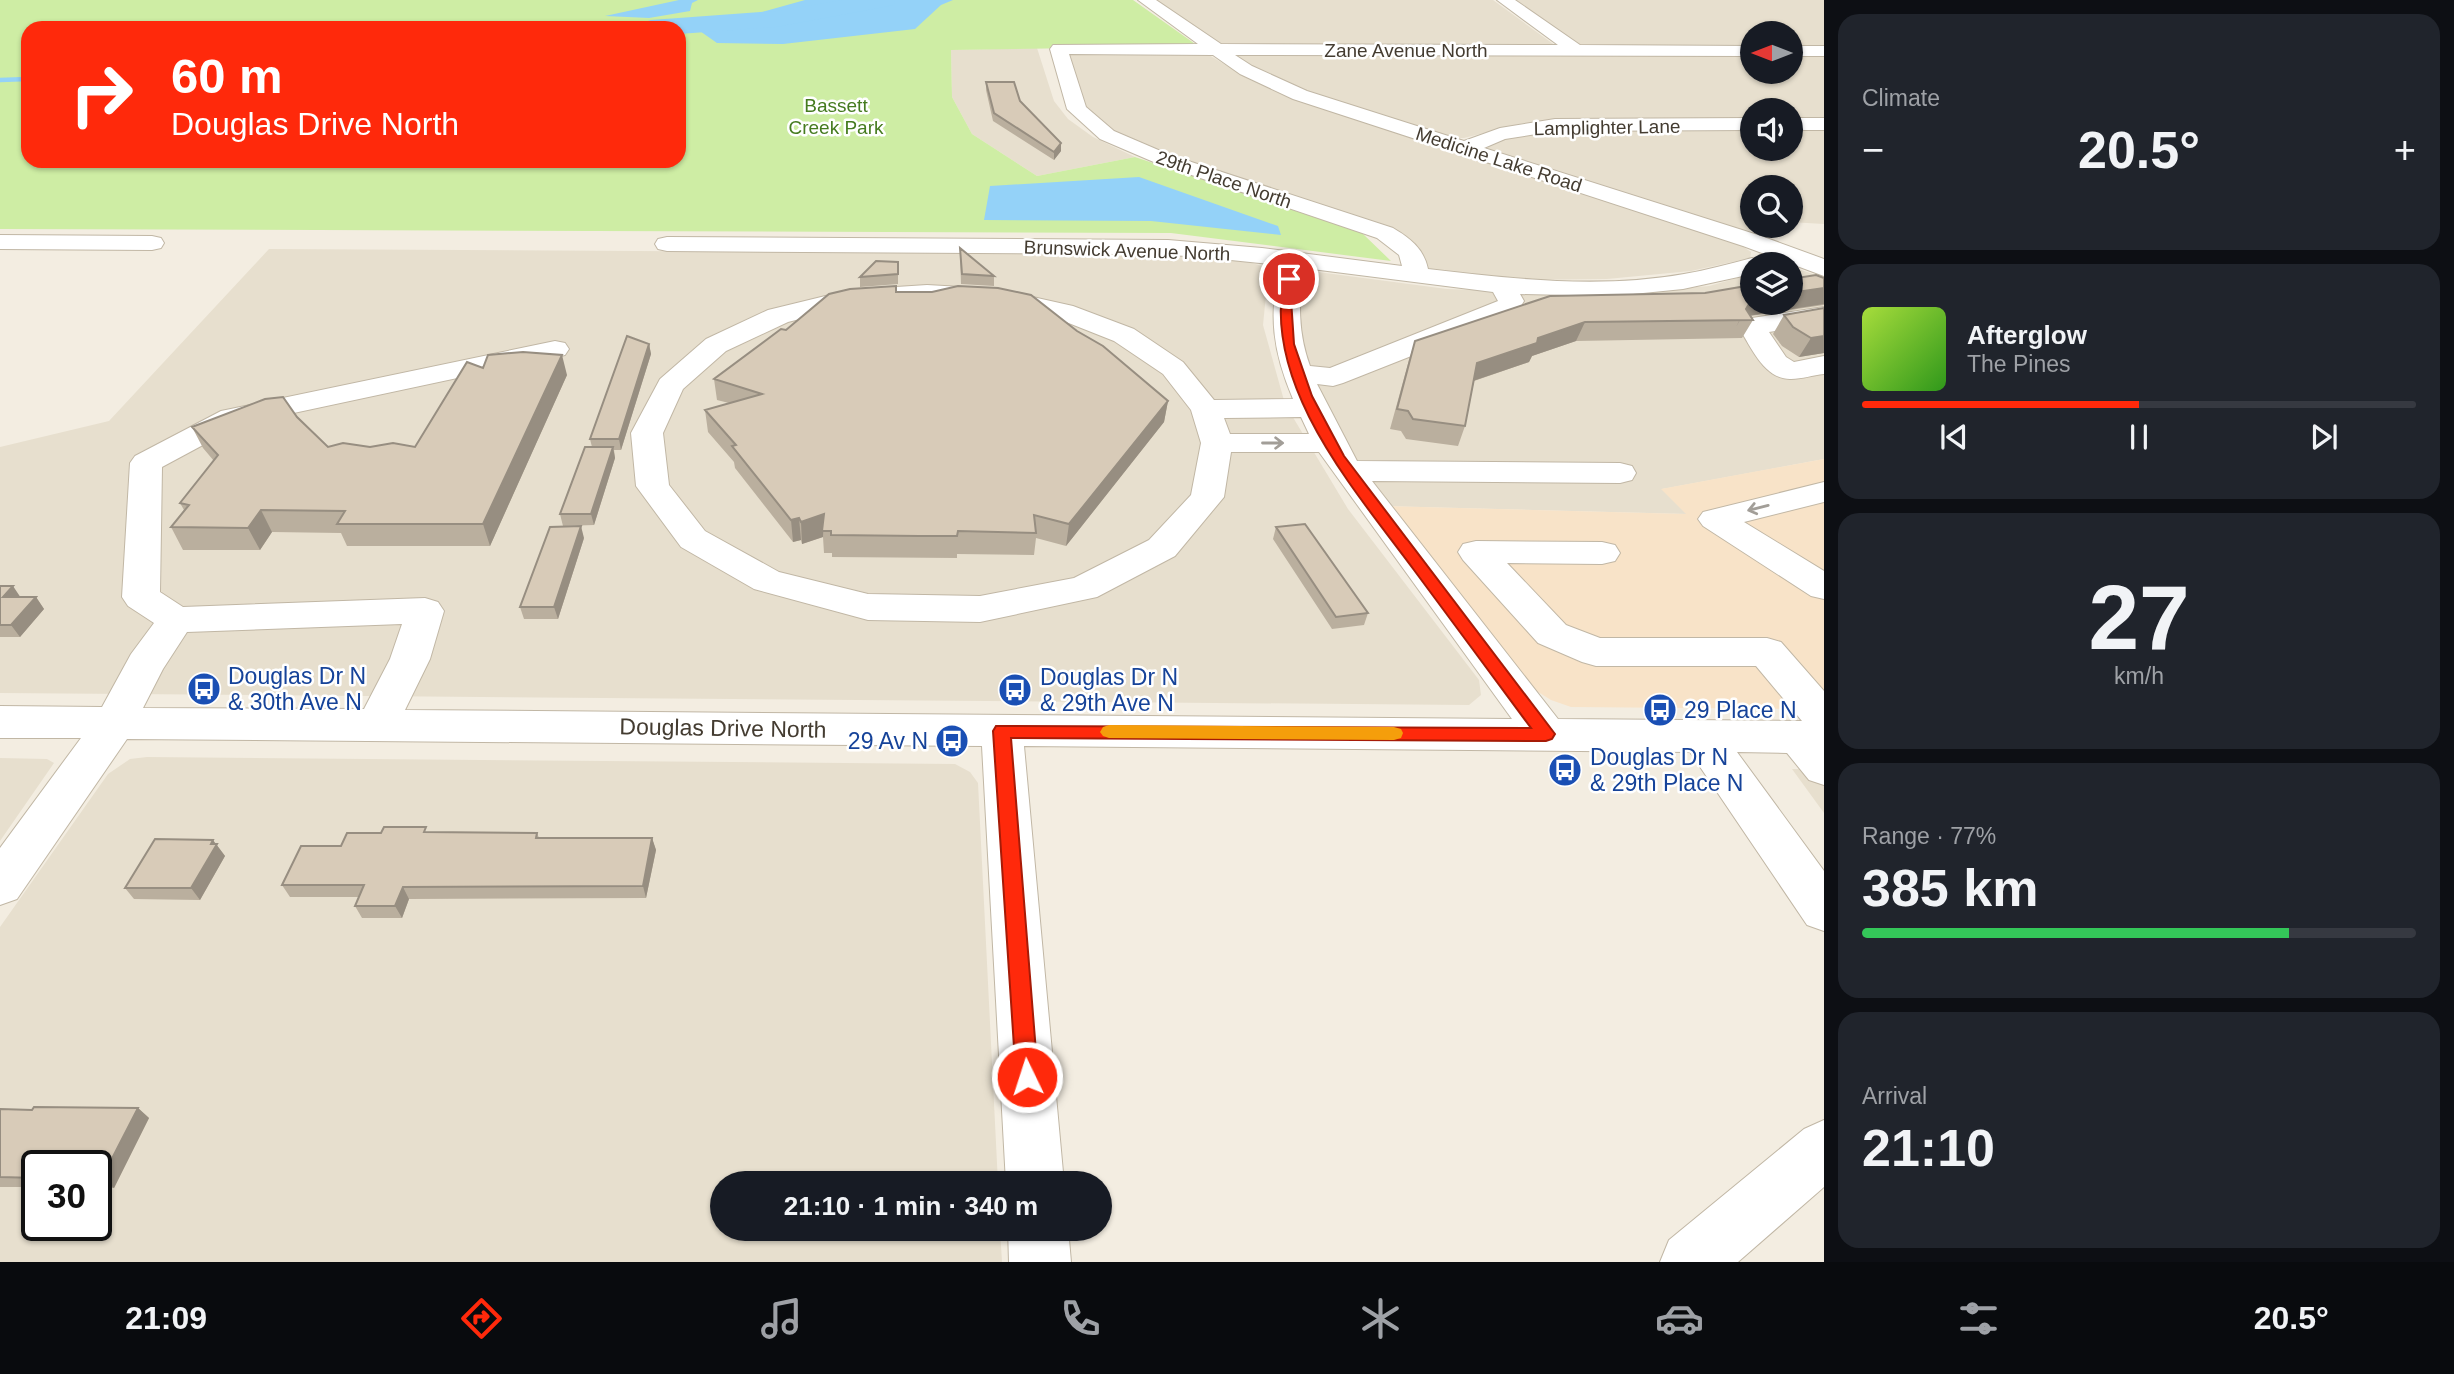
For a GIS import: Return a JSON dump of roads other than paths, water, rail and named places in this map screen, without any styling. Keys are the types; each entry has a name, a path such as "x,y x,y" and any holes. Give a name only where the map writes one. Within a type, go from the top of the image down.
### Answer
{"street":[{"name":"Medicine Lake Road","path":"1146,0 1245,70 1300,95 1783,252"},
{"path":"1505,0 1577,51"},
{"name":"Zane Avenue North","path":"1059,49 1740,51"},
{"name":"29th Place North","path":"1059,49 1077,109 1107,135 1163,159 1385,233 1401,242 1411,252 1416,263 1415,276"},
{"path":"1803,51 1824,51"},
{"name":"Lamplighter Lane","path":"1465,148 1500,134 1555,125 1740,124"},
{"path":"1803,124 1824,124"},
{"path":"1792,252 1811,241"},
{"path":"0,242 152,243"},
{"name":"Brunswick Avenue North","path":"667,244 1195,249 1502,285 1615,287 1686,281 1740,270"},
{"path":"927,293 928,245"},
{"path":"1293,260 1285,299 1289,344 1312,408 1339,457 1546,734"},
{"name":"Medicine Lake Road","path":"1803,260 1824,268"},
{"path":"1298,373 1333,377 1506,309 1511,301 1502,285"},
{"path":"927,293 997,297 1051,309 1124,335 1173,368 1206,409 1217,443 1207,497 1162,548 1084,588 980,609 868,607 767,582 693,538 653,486 647,433 670,385 716,345 778,316 850,299 927,293"},
{"path":"1824,315 1752,326 1776,363 1789,371 1824,365"},
{"path":"377,725 410,659 425,611 176,620 141,597 146,463 232,417 555,349"},
{"path":"1206,409 1312,408"},
{"path":"1217,443 1339,457 1620,472"},
{"path":"1824,492 1715,519 1824,587"},
{"path":"1413,556 1476,552 1602,553"},
{"path":"1476,552 1552,634 1596,652 1767,652 1818,740"},
{"path":"0,885 115,723 145,664 176,620"},
{"name":"Douglas Drive North","path":"0,722 1546,734 1818,740"},
{"path":"1002,731 1034,1171"},
{"path":"1702,736 1824,910"},
{"path":"1691,1262 1824,1149"},
{"path":"1039,1241 1040,1262"}],"water":[{"path":"679,0 698,0 692,3 690,11 649,18 605,16"},
{"path":"805,0 953,0 941,5 915,29 783,44 717,43 687,22 737,19"},
{"path":"1139,177 1278,226 1281,235 1151,221 984,220 990,186"}],"waterway":[{"path":"686,25 776,19 884,0"},
{"path":"0,80 21,79"}],"place":[{"name":"Douglas Dr N & 30th Ave N","path":"204,689"},
{"name":"Douglas Dr N & 29th Ave N","path":"1015,690"},
{"name":"29 Place N","path":"1660,710"},
{"name":"29 Av N","path":"952,741"},
{"name":"Douglas Dr N & 29th Place N","path":"1565,770"}],"park label":[{"name":"Bassett Creek Park","path":"836,116"}]}
